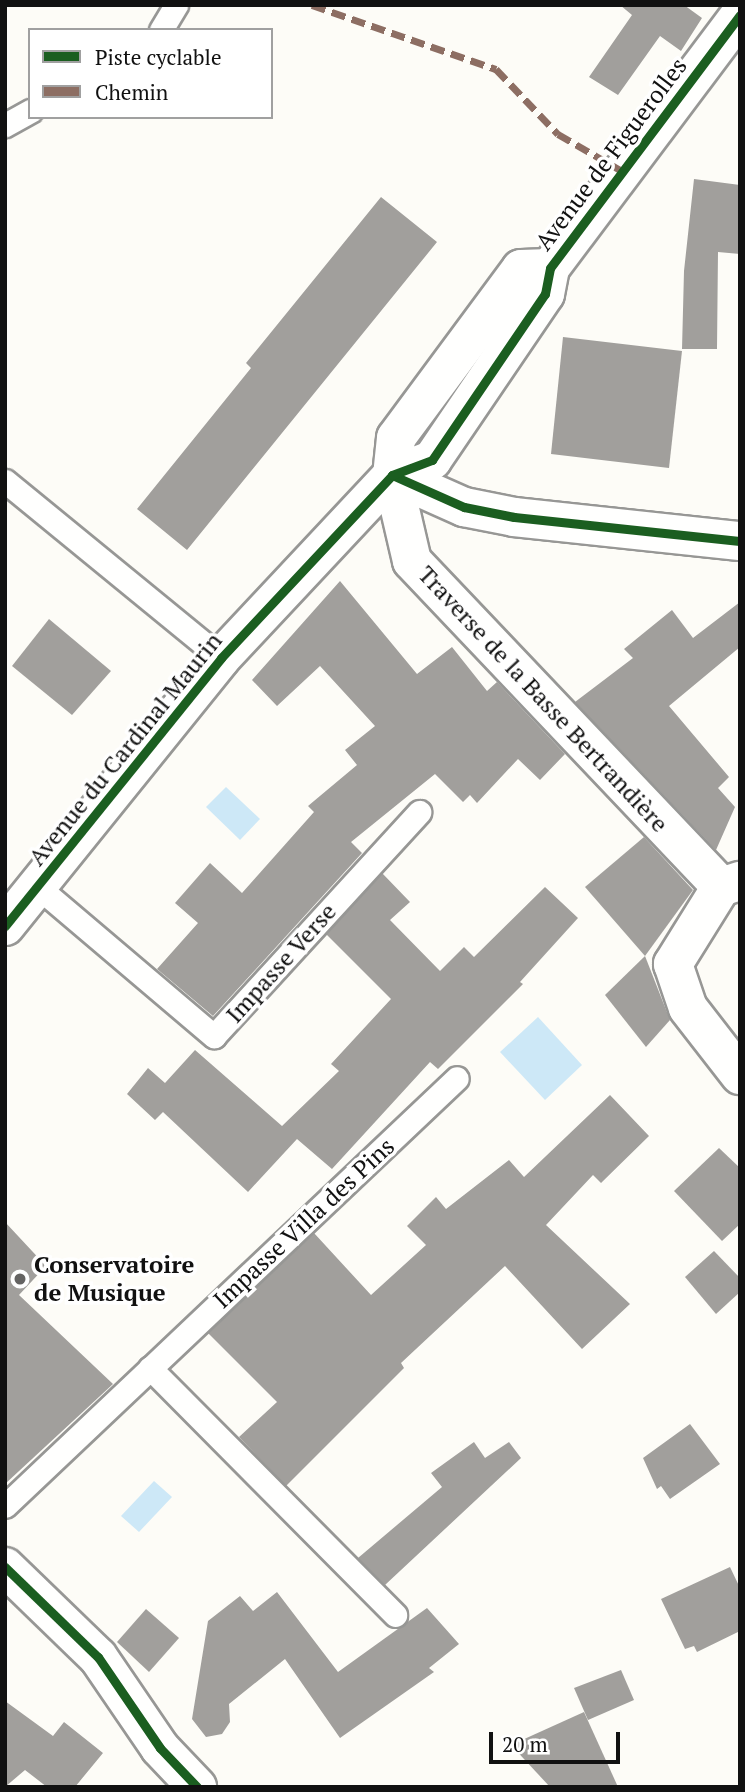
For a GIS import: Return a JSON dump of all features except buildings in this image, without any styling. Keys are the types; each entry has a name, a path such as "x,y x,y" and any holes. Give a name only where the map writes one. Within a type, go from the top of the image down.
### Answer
{"street":[{"name":"Avenue de Figuerolles","path":"392,475 396,438 521,269 550,268 740,15"},
{"path":"392,475 464,507 514,517 740,541"},
{"name":"Avenue du Cardinal Maurin","path":"17,903 221,658 392,475"},
{"name":"Traverse de la Basse Bertrandière","path":"392,475 412,561 730,884"},
{"path":"730,884 673,964 688,1008 740,1075"},
{"path":"5,1567 98,1657 160,1748 197,1787"}],"lane":[{"path":"162,28 176,5"},
{"path":"5,125 28,112"},
{"path":"5,481 221,658"},
{"name":"Impasse Verse","path":"17,903 214,1036 419,812"},
{"name":"Impasse Villa des Pins","path":"5,1506 457,1079"},
{"path":"150,1367 395,1615"}],"water":[{"path":"226,787 260,819 240,840 206,807"},
{"path":"538,1017 582,1065 545,1100 500,1052"},
{"path":"154,1481 172,1497 139,1532 121,1516"}],"marked path":[{"path":"312,5 496,69 558,134 622,171"}],"cycle path":[{"path":"5,926 221,658 392,475 432,460 545,294 550,268 740,15"},
{"path":"392,475 464,507 514,517 740,541"},
{"path":"5,1567 98,1657 160,1748 197,1787"}],"place":[{"name":"Conservatoire de Musique","path":"20,1279"}]}
